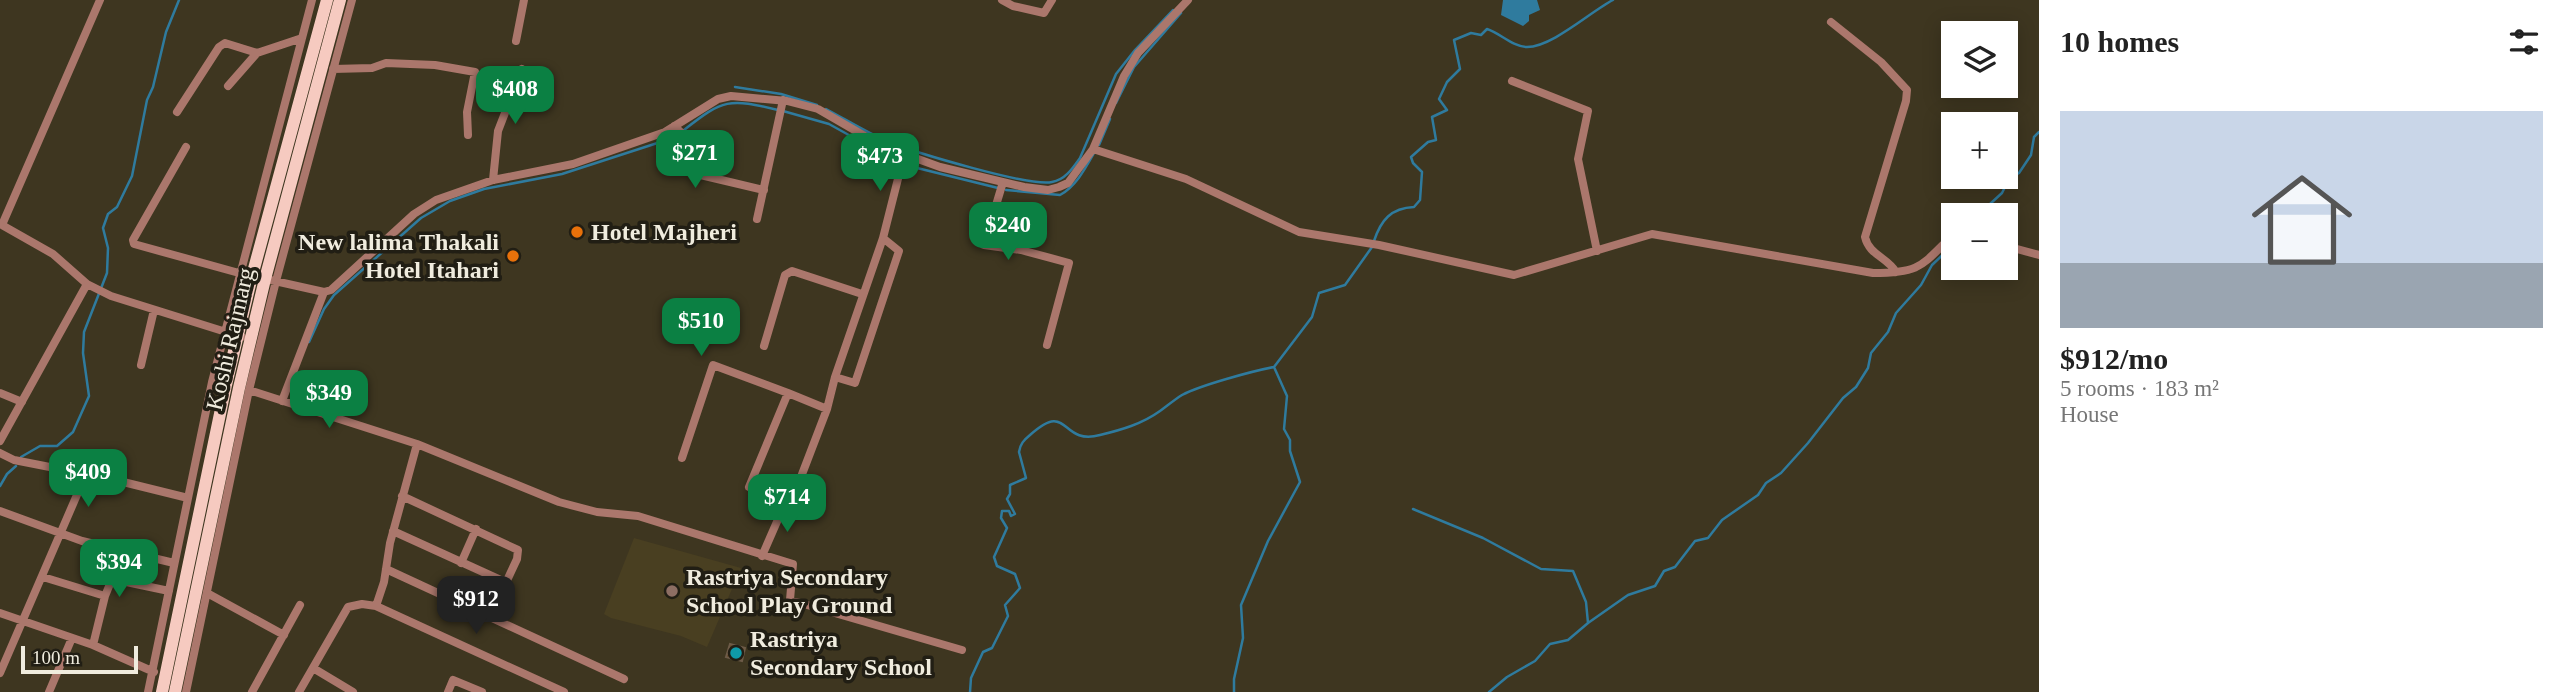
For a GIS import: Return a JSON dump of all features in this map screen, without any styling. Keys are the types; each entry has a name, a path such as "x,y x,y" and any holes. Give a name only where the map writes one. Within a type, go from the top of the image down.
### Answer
{"main road":[{"name":"Koshi Rajmarg","path":"162,692 180,687 254,340 258,277 327,0"},
{"name":"Koshi Rajmarg","path":"258,277 340,0"}],"street":[{"path":"100,0 1,225 53,254 87,284 105,293 254,340"},
{"path":"0,613 93,645 152,671 180,687 207,593 250,390 258,277 302,38 313,0"},
{"path":"148,692 225,332 258,277 333,69 352,0"},
{"path":"516,41 523,0"},
{"path":"1002,0 1013,6 1044,13 1052,0"},
{"path":"186,147 133,240 134,244 324,292 331,290 414,214 436,200 493,180 573,164 674,126 718,99 731,96 783,100 818,110 865,137 904,155 1036,189 1059,187 1068,183 1093,149 1124,76 1138,53 1188,0"},
{"path":"1831,22 1881,62 1907,90 1865,237 1872,252 1890,263 1896,272"},
{"path":"228,86 257,53 302,38"},
{"path":"177,112 219,47 225,43 257,53"},
{"path":"333,69 372,68 386,63 435,65 475,72 467,112 468,135"},
{"path":"493,180 498,131 522,69"},
{"path":"1512,81 1588,111 1578,159 1597,251"},
{"path":"757,219 783,100"},
{"path":"674,126 685,136 692,173 764,190"},
{"path":"1093,149 1186,179 1299,232 1375,244 1514,275 1652,234 1769,253 1873,274 1922,267 1941,247"},
{"path":"789,393 749,487 791,503 827,409 862,294 883,238 904,155"},
{"path":"1003,182 984,244 1021,250 1069,263 1047,345"},
{"path":"835,377 855,383 900,251 883,238"},
{"path":"2018,249 2039,255"},
{"path":"764,346 785,275 792,271 862,294"},
{"path":"0,441 87,284"},
{"path":"282,401 324,292"},
{"path":"141,365 154,310"},
{"path":"682,458 713,365 827,409"},
{"path":"250,390 417,444 559,502 597,512 638,516 793,564 790,600 962,650"},
{"path":"0,393 22,402"},
{"path":"376,606 417,444"},
{"path":"0,453 14,460 188,498"},
{"path":"0,673 86,474"},
{"path":"402,496 518,550 517,559 490,617"},
{"path":"762,556 786,501"},
{"path":"0,511 62,533 174,562"},
{"path":"461,563 476,529"},
{"path":"393,531 505,582"},
{"path":"386,569 624,679"},
{"path":"43,577 104,596"},
{"path":"93,645 104,596 112,579 169,591"},
{"path":"207,593 284,635"},
{"path":"299,692 348,607 362,604 376,606 564,692"},
{"path":"252,692 300,605"},
{"path":"49,692 72,639"},
{"path":"313,668 353,692"},
{"path":"447,692 453,680 482,692"}],"shaded area":[{"name":"Rastriya Secondary School Play Ground","path":"634,538 741,568 707,647 681,636 604,614"}],"water":[{"path":"1503,0 1537,0 1540,10 1529,15 1529,21 1523,26 1501,15"}],"building":[{"name":"Rastriya Secondary School","path":"730,644 745,648 742,661 726,657"}],"waterway":[{"path":"21,457 40,446 57,446 73,432 89,396 83,353 84,332 107,273 108,248 103,228 108,214 117,207 132,176 147,100 153,87 166,32 179,0"},
{"path":"1374,241 1388,216 1414,207 1420,200 1422,172 1411,157 1428,142 1436,140 1432,117 1447,110 1439,99 1447,82 1460,69 1454,40 1471,33 1481,35 1487,29 1517,45 1537,45 1559,35 1613,0"},
{"path":"826,109 902,147 971,168 1020,179 1057,181 1068,173 1080,158 1116,74 1173,10"},
{"path":"1116,103 1134,67 1181,13"},
{"path":"735,87 781,94 817,105"},
{"path":"684,130 708,112 727,104 748,104 778,110"},
{"path":"783,111 829,124 899,163"},
{"path":"1099,145 1110,119"},
{"path":"1991,203 2002,193 2009,179 2019,173 2031,155 2034,137 2039,132"},
{"path":"309,342 324,309 334,295 421,218 450,201 484,189 562,174 679,136"},
{"path":"1006,190 1060,195 1084,171 1094,153"},
{"path":"905,165 998,188"},
{"path":"970,692 971,678 983,652 992,648 1008,616 1005,605 1020,588 1015,574 997,566 994,557 1007,528 1001,518 1002,511 1009,511 1011,516 1015,514 1007,499 1010,485 1026,478 1019,452 1024,440 1052,421 1059,422 1077,435 1087,437 1116,431 1146,420 1191,391 1274,367 1312,317 1319,293 1345,285 1372,247"},
{"path":"1489,692 1507,677 1535,661 1550,644 1568,640 1628,595 1655,586 1664,571 1675,567 1695,541 1708,538 1722,520 1758,495 1766,483 1781,473 1843,398 1856,387 1868,368 1871,353 1888,332 1896,313 1921,285 1932,265 1941,256"},
{"path":"1234,692 1234,679 1243,638 1241,605 1268,541 1300,482 1290,451 1290,440 1284,429 1287,396 1274,367"},
{"path":"0,486 16,466"},
{"path":"1413,509 1483,538 1541,569 1573,571 1586,602 1588,623"}],"place":[{"name":"Hotel Majheri","path":"577,232"},
{"name":"New lalima Thakali Hotel Itahari","path":"513,256"},
{"name":"Rastriya Secondary School Play Ground","path":"672,591"},
{"name":"Rastriya Secondary School","path":"736,653"}]}
